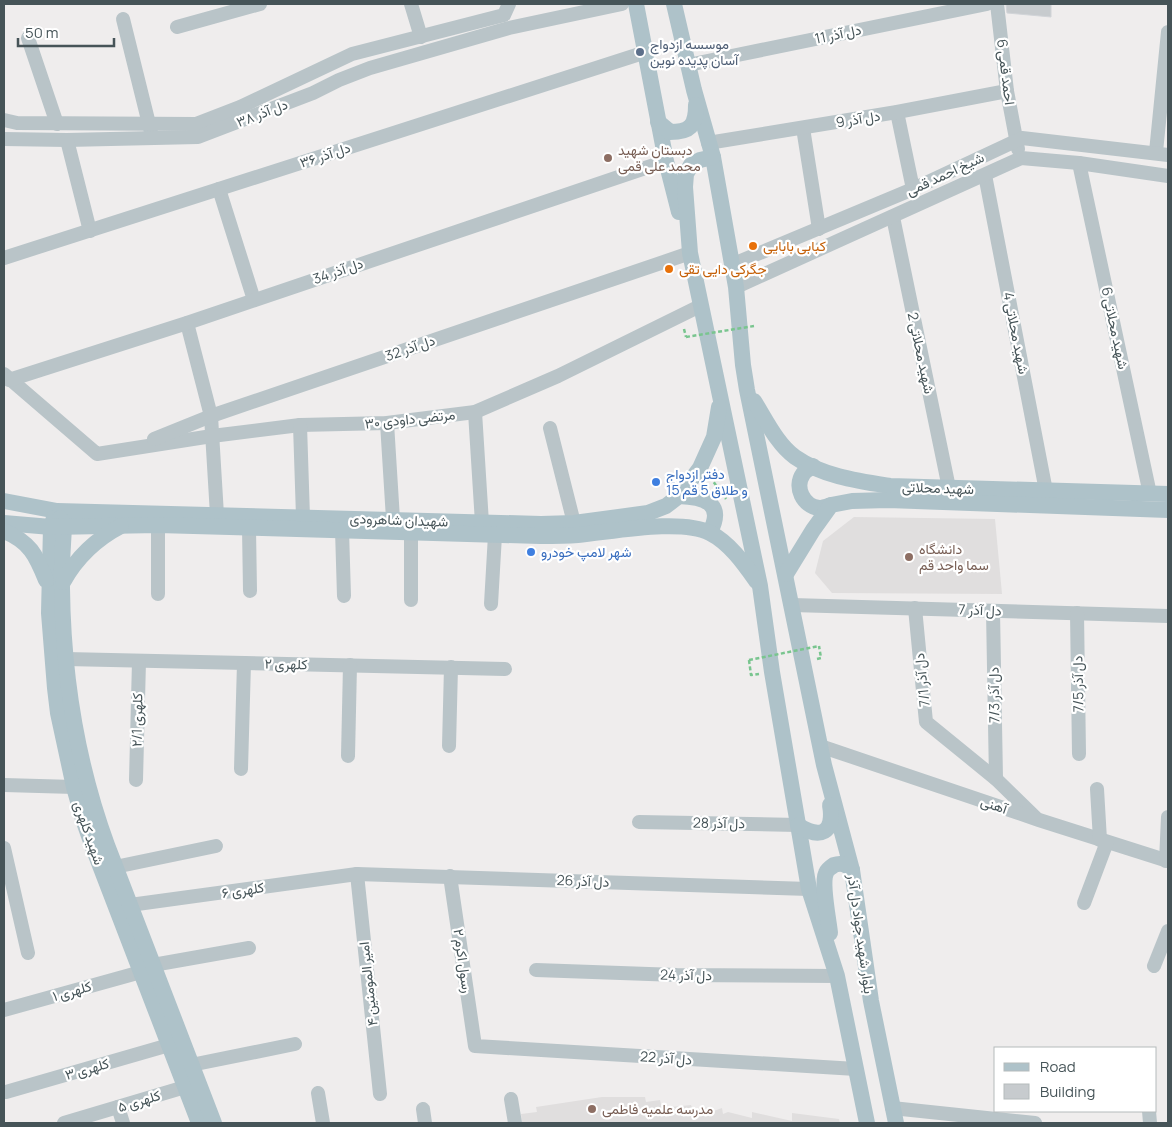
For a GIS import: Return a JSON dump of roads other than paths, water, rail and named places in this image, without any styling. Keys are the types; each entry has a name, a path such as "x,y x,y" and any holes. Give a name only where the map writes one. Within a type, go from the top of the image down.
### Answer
{"main road":[{"path":"636,4 666,161 690,253"},
{"path":"674,4 710,150 700,160 691,165 686,174 685,187 690,253"},
{"path":"658,122 670,132 683,132 692,125 695,116 694,90"},
{"name":"بلوار شهید جواد دل آذر","path":"710,150 736,287 748,390 824,765 852,870 870,993 894,1115"},
{"name":"بلوار شهید جواد دل آذر","path":"690,253 760,586 809,889 835,970 867,1123"},
{"name":"شهید محلاتی","path":"748,390 775,435 794,456 813,466 852,480 890,486 1168,494"},
{"name":"شهیدان شاهرودی","path":"4,501 57,511 482,523 574,523 648,513 666,506 679,496 700,468 714,437 720,395"},
{"name":"شهید محلاتی","path":"813,466 803,473 799,484 801,496 809,504 820,508 852,501 888,500 1168,510"},
{"path":"679,496 696,496 707,500 714,510 715,522 710,532"},
{"path":"786,574 813,530 832,505"},
{"path":"57,511 57,527"},
{"name":"شهیدان شاهرودی","path":"4,523 57,527 158,525 540,536 577,535 651,527 684,527 710,532 728,546 747,567 760,586"},
{"path":"4,531 16,536 37,556 55,585 88,548 108,533 124,525"},
{"name":"شهید کلهری","path":"57,527 55,585 49,613 58,713 81,785 96,815 130,905 169,1046 199,1123"},
{"name":"شهید کلهری","path":"55,585 66,659 81,785 83,819 191,1065 214,1123"},
{"path":"798,825 809,832 819,833 828,829 831,821 824,765"},
{"path":"835,970 824,883 826,873 832,867 846,864 852,870"}],"street":[{"path":"177,27 260,4"},
{"path":"410,4 421,37"},
{"path":"507,15 622,4"},
{"name":"دل آذر 11","path":"688,65 987,4"},
{"name":"احمد قمی 6","path":"997,4 1007,91 1016,140 1022,158"},
{"name":"دل آذر ۳۸","path":"4,138 67,140 196,124 240,107 352,54 507,15"},
{"name":"دل آذر ۳۸","path":"4,120 17,123 150,130 198,137 507,15"},
{"path":"123,19 150,130"},
{"path":"1162,154 1168,32"},
{"path":"28,38 57,124"},
{"name":"دل آذر ۳۶","path":"4,258 646,52"},
{"name":"دل آذر 9","path":"710,150 803,128 1007,91"},
{"path":"897,112 913,189"},
{"path":"803,128 819,229"},
{"name":"شیخ احمد قمی","path":"732,265 913,189 1022,138 1162,154"},
{"path":"67,140 90,231"},
{"name":"شیخ احمد قمی","path":"736,287 1022,158 1079,162 1168,176"},
{"name":"دل آذر 34","path":"7,377 187,323 666,161"},
{"name":"شهید محلاتی 6","path":"1079,162 1150,494"},
{"name":"شهید محلاتی 4","path":"985,175 1046,491"},
{"path":"219,189 254,300"},
{"name":"شهید محلاتی 2","path":"893,217 949,488"},
{"name":"دل آذر 32","path":"132,447 211,416 690,253"},
{"path":"752,256 748,262 748,269 754,275 761,276"},
{"name":"۳۰ مرتضی داودی","path":"7,377 97,454 132,447 300,425 387,423 475,412 558,376 700,306"},
{"path":"187,323 211,416 217,515"},
{"path":"475,412 482,523"},
{"path":"387,423 393,520"},
{"path":"300,425 303,517"},
{"path":"550,428 574,523"},
{"path":"158,525 158,594"},
{"path":"250,528 250,591"},
{"path":"342,530 344,596"},
{"path":"411,600 412,533"},
{"path":"492,604 495,535"},
{"name":"دل آذر 7","path":"792,605 1168,616"},
{"name":"دل آذر 7/1","path":"915,608 926,722 996,779 1038,820"},
{"name":"دل آذر 7/3","path":"993,611 996,779"},
{"name":"دل آذر 7/5","path":"1077,613 1079,754"},
{"name":"کلهری ۲","path":"66,659 506,669"},
{"name":"کلهری ۲/1","path":"136,780 138,661"},
{"path":"241,769 244,663"},
{"path":"348,756 350,665"},
{"path":"449,746 451,667"},
{"name":"آهنی","path":"820,746 1038,820 1167,861"},
{"path":"4,785 81,785"},
{"path":"1084,903 1103,841 1097,789"},
{"path":"1167,861 1168,817"},
{"name":"دل آذر 28","path":"640,822 798,825"},
{"path":"115,867 216,846"},
{"path":"4,848 28,953"},
{"name":"دل آذر 26","path":"357,874 809,889"},
{"name":"کلهری ۶","path":"130,905 357,874"},
{"name":"امیر المومنین ۴","path":"357,874 380,1094"},
{"name":"رسول اکرم ۲","path":"450,876 475,1046"},
{"path":"1154,966 1168,931"},
{"name":"کلهری ۱","path":"4,1010 147,968 249,948"},
{"name":"دل آذر 24","path":"536,970 677,975 835,970"},
{"path":"191,1065 295,1044"},
{"name":"کلهری ۳","path":"6,1092 169,1046"},
{"name":"دل آذر 22","path":"475,1046 856,1069"},
{"name":"کلهری ۵","path":"64,1123 185,1087"},
{"path":"318,1093 323,1123"},
{"path":"511,1099 515,1123"},
{"path":"118,1107 123,1123"},
{"path":"423,1109 425,1123"},
{"path":"894,1115 1035,1123"}],"place":[{"name":"موسسه ازدواج آسان پدیده نوین","path":"640,52"},
{"name":"دبستان شهید محمد علی قمی","path":"608,158"},
{"name":"کبابی بابایی","path":"753,246"},
{"name":"جگرکی دایی تقی","path":"669,269"},
{"name":"دفتر ازدواج 15 و طلاق 5 قم","path":"656,482"},
{"name":"شهر لامپ خودرو","path":"531,552"},
{"name":"دانشگاه سما واحد قم","path":"909,557"},
{"name":"مدرسه علمیه فاطمی","path":"592,1109"}]}
